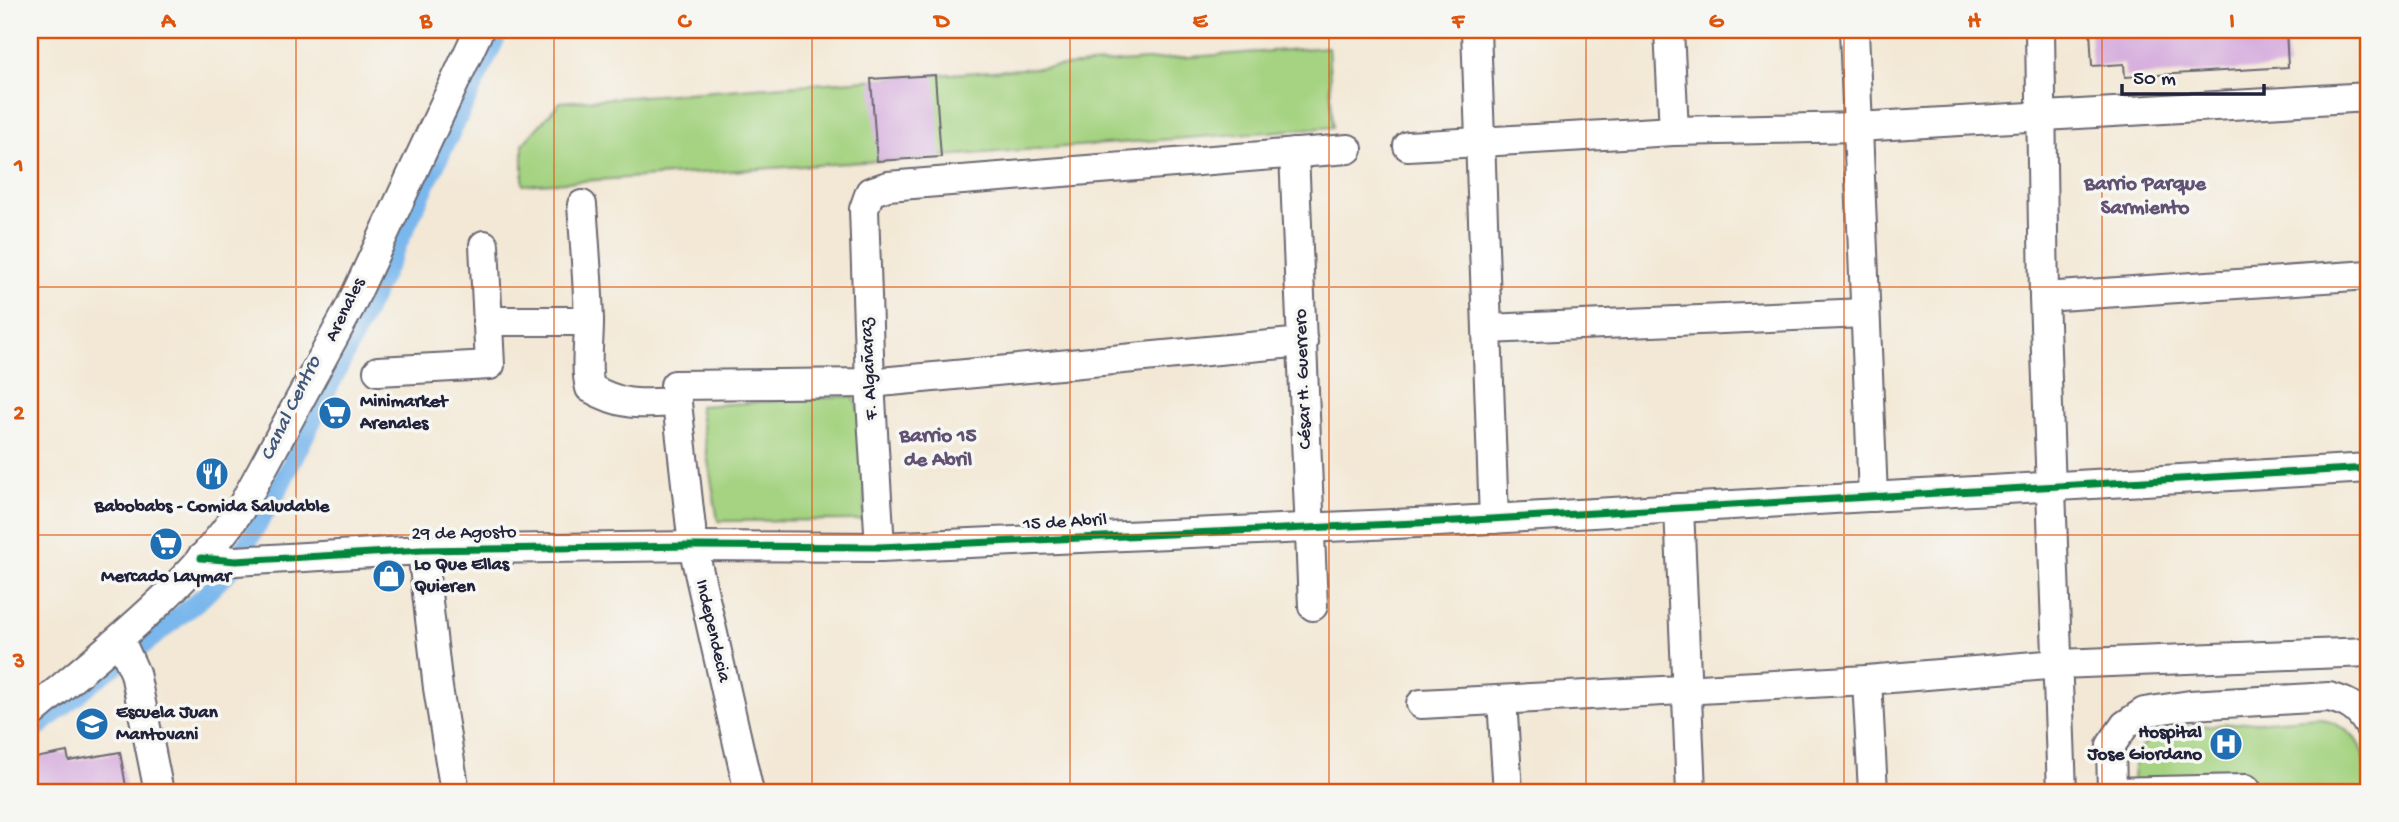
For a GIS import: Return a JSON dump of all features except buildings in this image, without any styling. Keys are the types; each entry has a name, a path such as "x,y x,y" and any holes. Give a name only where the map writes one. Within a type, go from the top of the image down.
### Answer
{"street":[{"name":"Arenales","path":"30,715 127,655 221,560 224,533 240,510 350,307 479,30"},
{"path":"1476,30 1493,519"},
{"path":"1669,30 1674,131"},
{"path":"1854,30 1874,497"},
{"path":"2040,30 2044,297 2062,792"},
{"path":"1408,146 1674,131 1857,127 2369,97"},
{"path":"1294,153 1348,149"},
{"name":"F. Algañaraz","path":"880,547 870,383 864,209 870,192 888,186 1294,153"},
{"name":"César H. Guerrero","path":"1294,153 1313,606"},
{"path":"582,205 589,321 587,376 590,388 610,399 635,404 676,393 870,383 1303,342"},
{"path":"378,371 489,365 484,245"},
{"path":"2044,297 2369,275"},
{"path":"1488,329 1865,313"},
{"path":"487,321 589,321"},
{"name":"Independecia","path":"676,393 693,546 749,792"},
{"name":"15 de Abril","path":"693,546 880,547 1438,522 2369,468"},
{"path":"1679,508 1691,792"},
{"name":"29 de Agosto","path":"221,560 422,550 693,546"},
{"path":"422,550 438,688 455,792"},
{"path":"1421,704 1867,680 2059,664 2369,652"},
{"path":"127,655 159,792"},
{"path":"1867,680 1873,792"},
{"path":"2246,789 2112,792 2111,745 2125,726 2144,712 2190,705 2329,697 2349,703 2363,714 2369,726"},
{"path":"1502,699 1508,792"}],"green space":[{"path":"1328,47 1333,127 523,185 523,144 560,102"},
{"path":"853,396 864,422 863,520 718,521 699,406"},
{"path":"2318,717 2353,736 2365,764 2368,792 2257,792 2133,783 2134,765 2142,746 2161,729"}],"waterway":[{"name":"Canal Centro","path":"30,734 204,596 231,569 274,498 500,30"}],"cycle path":[{"path":"201,558 236,561 422,550 693,546 880,547 1438,522 2369,468"}],"place":[{"name":"Minimarket Arenales","path":"335,413"},
{"name":"Babobabs - Comida Saludable","path":"212,474"},
{"name":"Mercado Laymar","path":"166,544"},
{"name":"Lo Que Ellas Quieren","path":"389,576"},
{"name":"Escuela Juan Mantovani","path":"92,724"},
{"name":"Hospital Jose Giordano","path":"2226,744"}],"district":[{"name":"Barrio Parque Sarmiento","path":"2145,197"},
{"name":"Barrio 15 de Abril","path":"938,449"}]}
